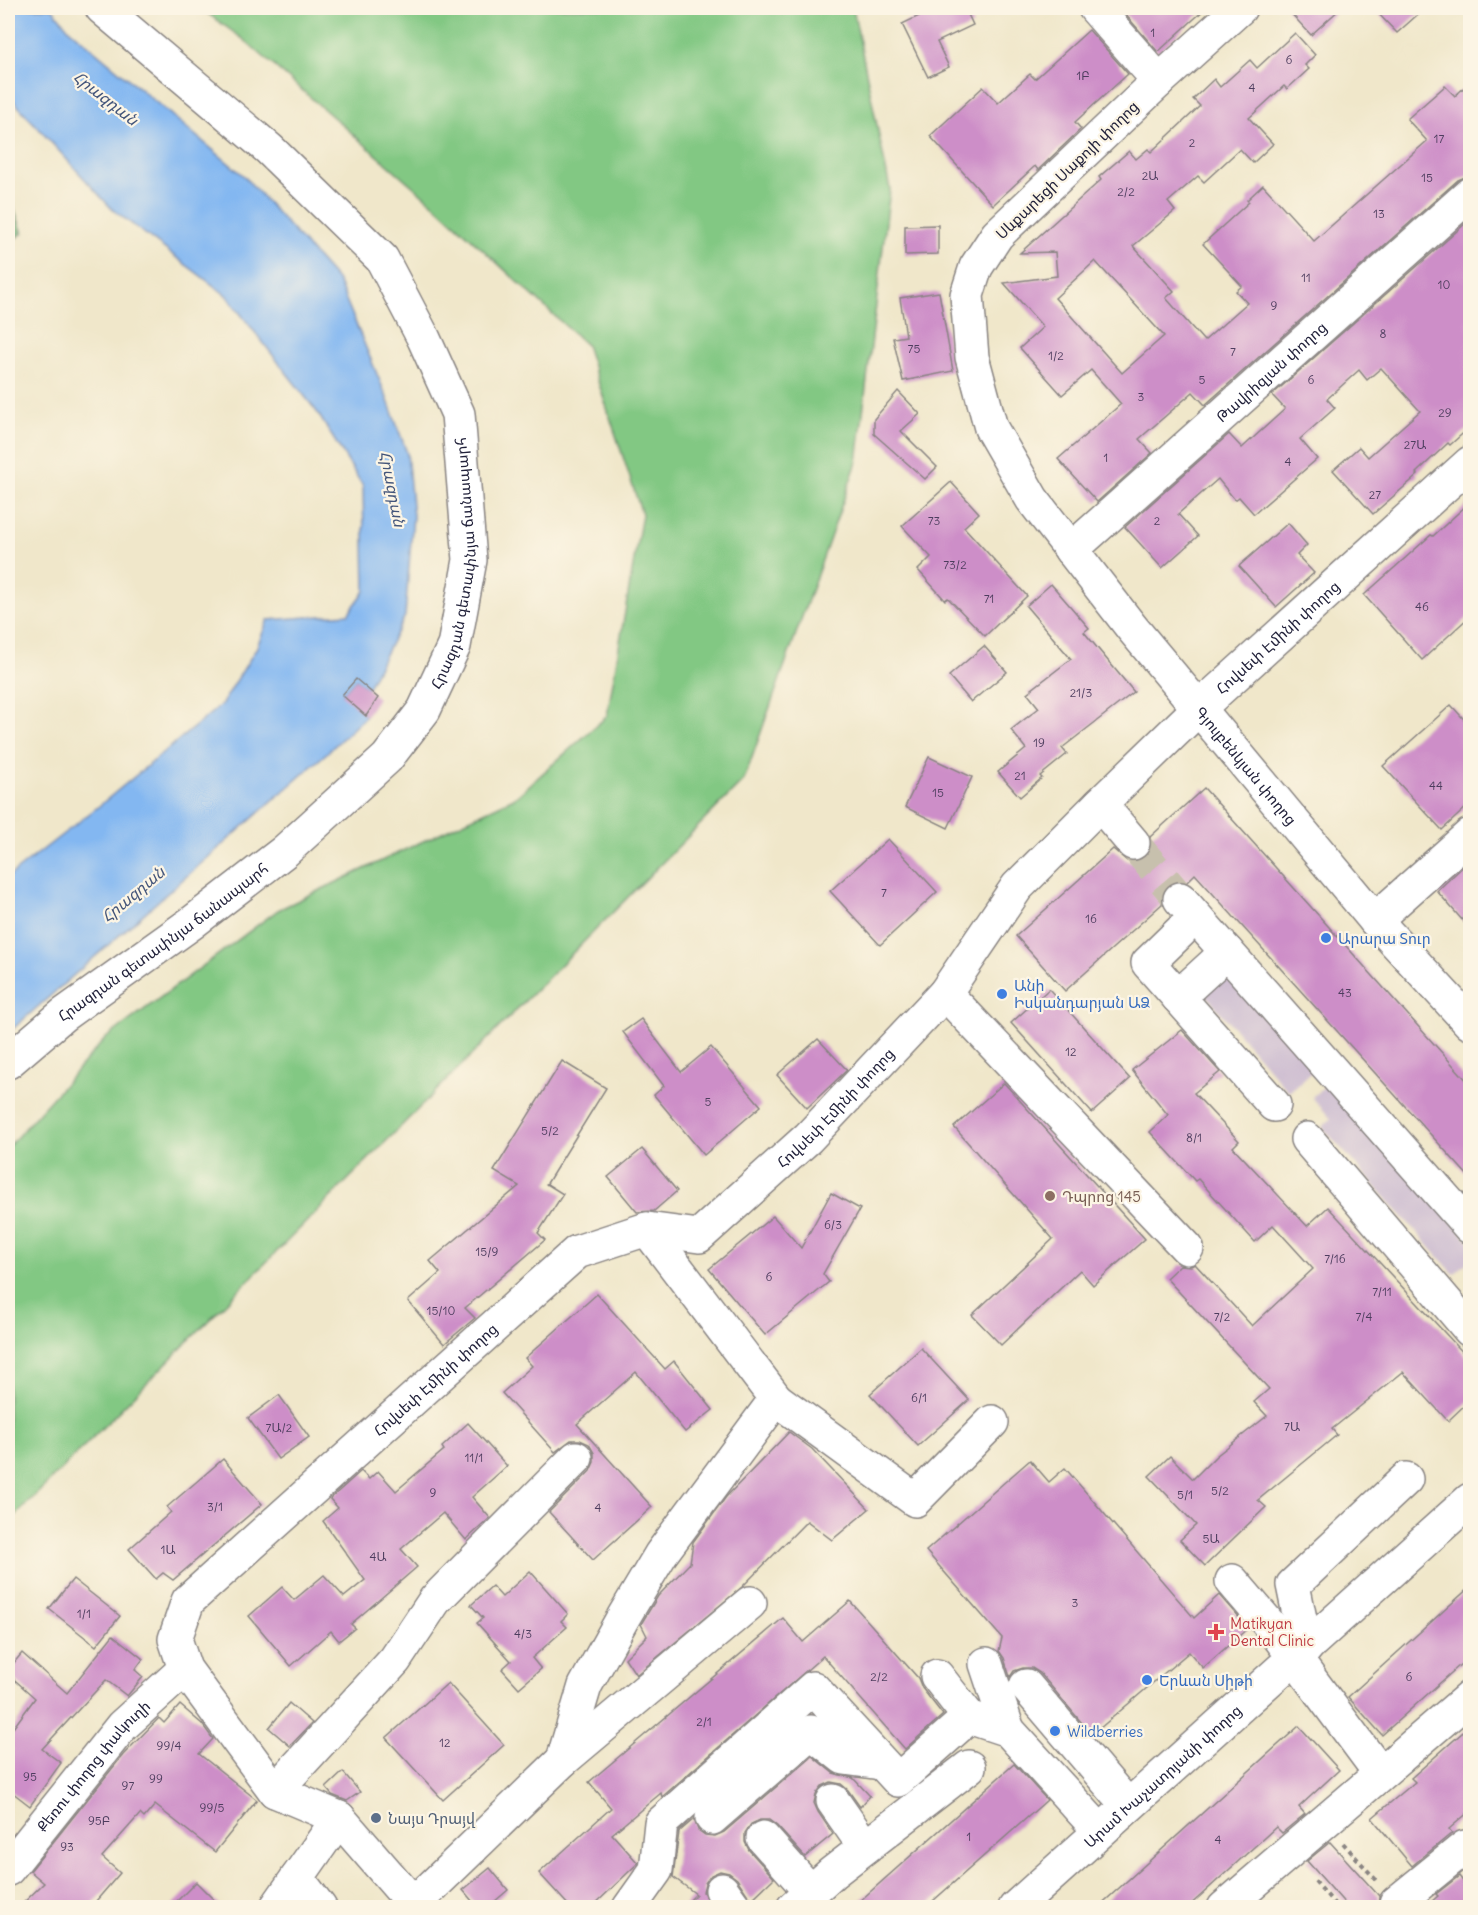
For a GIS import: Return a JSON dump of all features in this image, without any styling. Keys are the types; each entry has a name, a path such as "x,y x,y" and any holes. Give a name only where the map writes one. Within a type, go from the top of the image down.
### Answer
{"street":[{"name":"Հրազդան գետափնյա ճանապարհ","path":"8,1062 63,1015 193,922 285,851 387,758 424,710 454,646 470,560 458,414 424,339 382,259 269,149 102,8"},
{"path":"1095,8 1159,81"},
{"name":"Սևքարեցի Սաքոյի փողոց","path":"1032,499 991,428 972,357 967,295 976,267 997,235 1159,81 1240,8"},
{"name":"Թավրիզյան փողոց","path":"1071,550 1470,194"},
{"name":"Հովսեփ Էմինի փողոց","path":"184,1670 175,1639 188,1600 577,1252 647,1229 699,1236 808,1138 945,993 1017,887 1199,708 1470,463"},
{"name":"Գյուլբենկյան փողոց","path":"1032,499 1132,628 1375,920 1470,1023"},
{"path":"1100,804 1133,843"},
{"path":"1375,920 1470,835"},
{"path":"1180,899 1470,1227"},
{"path":"1181,932 1148,963 1274,1105"},
{"path":"1178,997 1227,952"},
{"path":"945,993 1187,1248"},
{"path":"1306,1139 1467,1319"},
{"path":"647,1229 776,1399 915,1500 992,1422"},
{"path":"563,1760 585,1686 624,1616 661,1554 776,1399"},
{"path":"275,1791 395,1659 435,1600 576,1458"},
{"path":"1301,1653 1293,1585 1406,1479"},
{"name":"Արամ Խաչատրյանի փողոց","path":"1015,1908 1470,1500"},
{"path":"1232,1581 1274,1630 1301,1653 1380,1773"},
{"path":"184,1670 275,1791 339,1818 415,1906 563,1760 750,1604"},
{"path":"986,1664 1008,1730 1100,1831"},
{"name":"Քեռու փողոց փակուղի","path":"8,1869 122,1726 184,1670"},
{"path":"937,1676 969,1717 1008,1730"},
{"path":"1026,1686 1128,1806"},
{"path":"629,1908 656,1870 661,1823 813,1688 889,1772 917,1809"},
{"path":"1224,1908 1470,1697"},
{"path":"889,1772 969,1717"},
{"path":"712,1818 811,1732 844,1758 889,1772"},
{"path":"763,1839 802,1900 865,1847 969,1767"},
{"path":"832,1801 865,1847"},
{"path":"276,1908 339,1818"},
{"path":"1398,1905 1465,1847"},
{"path":"297,1878 320,1908"}],"path":[{"path":"1348,1849 1398,1905"},
{"path":"1315,1881 1338,1908"}],"shaded area":[{"path":"1230,968 1316,1068 1289,1092 1203,992"},
{"path":"1328,1083 1470,1242 1470,1260 1454,1274 1322,1127 1331,1119 1312,1097"}],"green space":[{"path":"200,8 853,8 890,189 857,462 744,780 11,1520 8,1529 8,1147 106,1038 278,910 516,797 607,716 642,514 586,345 438,208 243,39"},
{"path":"8,197 23,233 8,243"}],"water":[{"name":"Հրազդան","path":"8,8 52,8 70,30 244,176 338,281 387,398 407,453 413,516 405,616 367,689 356,679 343,694 366,716 8,1033 8,877 99,806 222,704 256,649 268,620 348,614 365,591 363,486 317,412 226,295 112,209 8,95"}],"building":[{"path":"936,8 965,8 973,25 937,42 949,67 928,77 902,24"},
{"path":"1132,8 1206,8 1158,52 1125,14"},
{"path":"1286,8 1341,8 1311,35"},
{"path":"1373,8 1425,8 1397,33"},
{"path":"1089,30 1128,74 1075,122 1081,129 1038,170 1035,166 993,205 930,136 983,87 998,103 1030,74 1035,79"},
{"path":"1295,33 1315,55 1305,65 1309,69 1287,89 1284,86 1249,118 1273,144 1253,163 1240,149 1204,182 1198,176 1168,202 1175,211 1133,246 1174,291 1166,298 1204,341 1247,303 1236,291 1242,286 1203,244 1249,202 1247,200 1263,185 1314,241 1427,141 1407,119 1445,86 1455,96 1470,82 1470,175 1458,180 1205,405 1193,392 1139,439 1152,453 1097,502 1058,459 1121,404 1091,370 1062,395 1020,348 1043,327 1004,283 1057,276 1055,252 1020,253 1101,180 1099,177 1129,151 1136,159 1148,149 1151,152 1200,106 1193,99 1214,79 1220,87 1250,60 1257,68","holes":["1095,261 1164,336 1122,373 1055,298"]},
{"path":"1466,223 1470,228 1470,427 1450,445 1448,443 1416,473 1418,475 1373,514 1333,470 1359,447 1368,457 1420,411 1381,368 1367,380 1359,370 1327,399 1335,408 1300,439 1317,459 1254,514 1239,497 1235,500 1218,479 1178,514 1198,536 1162,568 1125,527 1229,434 1242,448 1285,409 1272,395"},
{"path":"938,225 938,254 905,255 905,226"},
{"path":"939,292 953,371 903,381 893,338 906,336 900,298"},
{"path":"898,391 920,414 901,431 937,467 925,479 874,434 874,419"},
{"path":"951,482 979,513 964,527 1027,596 985,636 948,598 945,600 918,570 931,557 902,526"},
{"path":"1470,502 1470,616 1422,660 1364,595"},
{"path":"1288,523 1307,545 1297,555 1314,573 1276,607 1239,566"},
{"path":"1051,584 1089,628 1084,632 1134,692 1062,748 1067,754 1040,776 1042,778 1020,797 998,772 1026,749 1011,730 1039,708 1027,693 1071,659 1026,606"},
{"path":"984,646 1007,672 971,702 949,676"},
{"path":"356,679 378,698 366,716 342,695"},
{"path":"1451,705 1470,726 1470,804 1442,830 1383,766"},
{"path":"929,757 972,777 948,828 905,807"},
{"path":"1204,788 1470,1084 1470,1178 1195,874 1187,882 1177,881 1167,885 1162,894 1162,904 1065,991 1016,936 1113,849 1127,861 1145,858 1151,849 1150,837"},
{"path":"888,839 937,892 880,945 830,891"},
{"path":"1470,860 1470,929 1437,891"},
{"path":"1049,989 1130,1079 1092,1113 1011,1023"},
{"path":"641,1019 681,1072 711,1047 761,1106 704,1155 654,1095 664,1086 623,1032"},
{"path":"1182,1030 1220,1072 1194,1093 1239,1141 1233,1147 1307,1226 1328,1207 1470,1360 1470,1400 1448,1421 1403,1372 1332,1429 1337,1435 1258,1500 1266,1507 1205,1566 1180,1540 1196,1525 1149,1476 1170,1456 1193,1479 1216,1456 1267,1416 1254,1402 1269,1389 1166,1278 1180,1265 1195,1264 1252,1326 1313,1269 1273,1225 1255,1242 1198,1179 1195,1181 1150,1132 1168,1115 1132,1070"},
{"path":"818,1039 847,1070 807,1108 777,1075"},
{"path":"562,1061 606,1088 546,1185 563,1194 538,1233 545,1240 465,1308 475,1318 444,1344 408,1301 440,1273 430,1261 519,1186 494,1171"},
{"path":"1004,1083 1145,1239 1093,1285 1080,1270 1001,1345 972,1315 1053,1239 954,1127"},
{"path":"642,1149 677,1191 654,1211 637,1212 608,1177"},
{"path":"831,1193 860,1209 823,1274 829,1282 765,1335 709,1269 773,1216 801,1248"},
{"path":"597,1294 665,1369 674,1361 713,1410 685,1432 636,1372 577,1424 652,1507 593,1560 549,1512 590,1471 594,1462 594,1453 589,1444 580,1440 571,1440 555,1452 502,1393 532,1366 525,1358"},
{"path":"921,1348 969,1400 918,1446 870,1394"},
{"path":"279,1395 309,1437 278,1459 248,1418"},
{"path":"468,1423 507,1466 472,1497 490,1518 466,1540 443,1513 401,1549 417,1567 351,1624 355,1628 339,1641 331,1631 291,1666 249,1616 282,1587 294,1600 324,1575 344,1597 365,1580 323,1521 338,1508 330,1499 361,1471 369,1479 378,1471 396,1491 444,1450 442,1447"},
{"path":"789,1432 812,1449 869,1509 832,1540 807,1521 742,1587 636,1675 625,1658 647,1636 641,1624 658,1596 690,1563 693,1542 726,1497"},
{"path":"223,1459 262,1504 173,1580 163,1573 156,1579 129,1549 171,1512 167,1507"},
{"path":"1030,1460 1049,1482 1065,1468 1194,1618 1219,1595 1248,1628 1203,1668 1189,1652 1092,1735 1040,1673 1032,1668 1023,1668 1014,1671 1010,1677 1004,1658 999,1651 1002,1638 926,1551"},
{"path":"530,1571 568,1614 561,1621 567,1627 532,1658 541,1669 519,1688 502,1669 511,1661 477,1623 483,1618 471,1605 492,1586 502,1597"},
{"path":"73,1579 120,1616 96,1646 49,1609"},
{"path":"1470,1587 1470,1656 1382,1735 1348,1697"},
{"path":"850,1601 918,1678 922,1688 943,1715 905,1749 823,1656 662,1797 661,1793 612,1834 638,1863 591,1908 571,1908 539,1873 611,1808 589,1782 783,1618 803,1642"},
{"path":"113,1635 143,1659 135,1670 143,1677 127,1696 106,1680 42,1749 61,1763 30,1806 8,1789 8,1735 35,1698 8,1674 8,1670 22,1653 67,1693"},
{"path":"448,1683 504,1745 443,1800 386,1738"},
{"path":"289,1703 312,1723 290,1746 269,1728"},
{"path":"180,1705 202,1724 213,1739 199,1754 257,1800 215,1852 155,1805 144,1818 140,1814 102,1857 120,1873 90,1908 18,1908 44,1883 30,1871 123,1755 159,1718 164,1723"},
{"path":"1299,1726 1339,1770 1299,1807 1305,1814 1282,1833 1276,1827 1187,1908 1097,1908"},
{"path":"1470,1726 1470,1811 1449,1829 1452,1833 1412,1866 1372,1818 1415,1782 1411,1778"},
{"path":"812,1756 833,1773 853,1778 870,1796 860,1807 841,1784 831,1782 822,1786 816,1794 814,1803 833,1834 805,1857 769,1820 760,1820 751,1824 745,1833 745,1842 749,1850 774,1878 751,1900 737,1879 729,1873 720,1871 711,1875 705,1883 703,1892 712,1908 682,1908 696,1894 673,1877 679,1832 694,1819 698,1830 705,1835 715,1836 724,1832"},
{"path":"1014,1764 1047,1800 925,1908 852,1908"},
{"path":"343,1772 360,1792 347,1801 332,1795 326,1788"},
{"path":"1330,1842 1379,1896 1378,1908 1349,1908 1307,1861"},
{"path":"490,1868 508,1890 487,1908 478,1908 463,1890"},
{"path":"1459,1876 1470,1891 1470,1908 1424,1908 1438,1896 1436,1894"},
{"path":"196,1882 222,1908 170,1908"}],"tunnel":[{"path":"1133,843 1180,899"}],"place":[{"name":"Արարա Տուր","path":"1326,938"},
{"name":"Անի Իսկանդարյան ԱՁ","path":"1002,994"},
{"name":"Դպրոց 145","path":"1050,1196"},
{"name":"Matikyan Dental Clinic","path":"1216,1632"},
{"name":"Երևան Սիթի","path":"1147,1680"},
{"name":"Wildberries","path":"1055,1731"},
{"name":"Նայս Դրայվ","path":"376,1818"}]}
